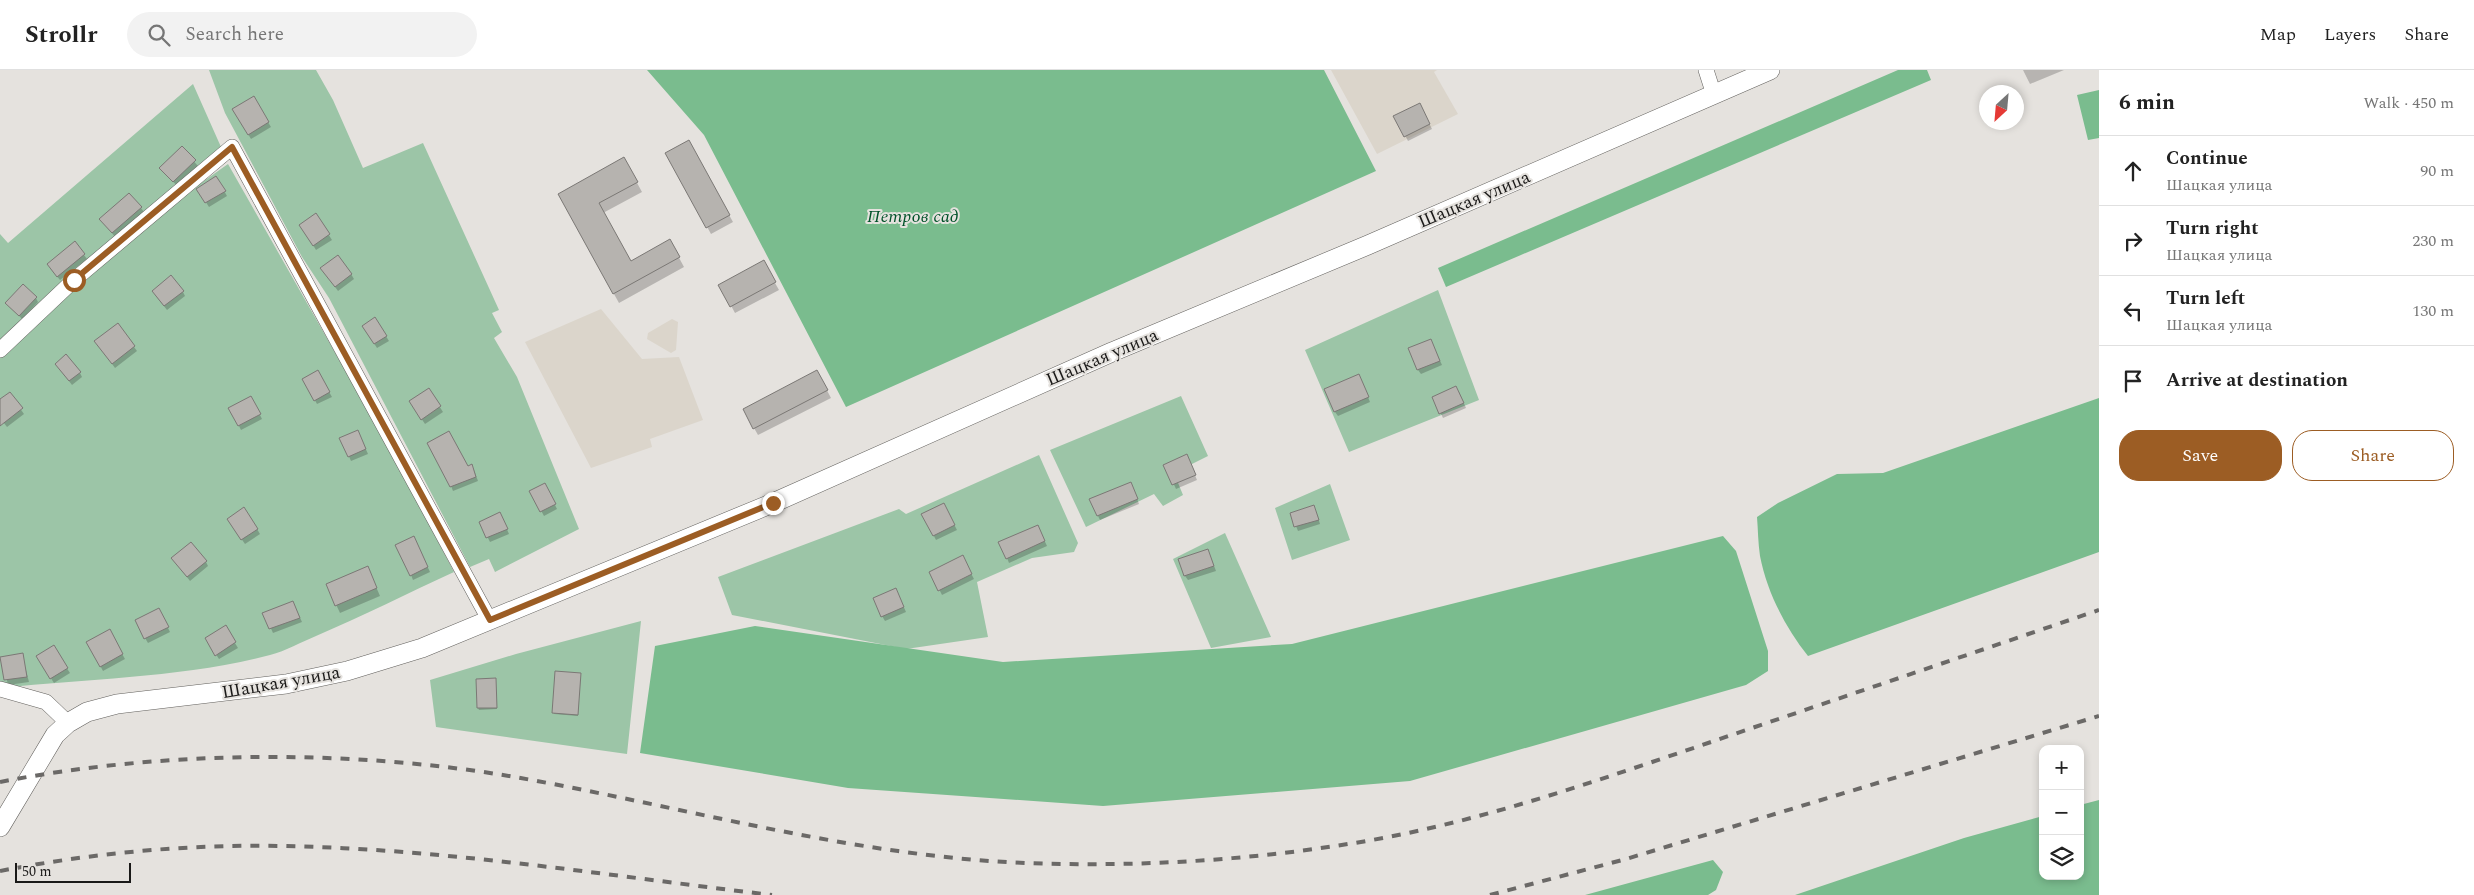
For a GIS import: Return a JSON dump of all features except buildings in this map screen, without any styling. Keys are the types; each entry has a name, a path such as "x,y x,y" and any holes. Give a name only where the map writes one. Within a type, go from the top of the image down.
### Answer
{"main road":[{"name":"Шацкая улица","path":"0,827 41,755 55,735 68,723 87,712 117,704 269,686 347,671 422,648 773,503 1112,352 1368,245 1770,70"}],"street":[{"path":"1706,70 1714,95"},
{"path":"0,350 74,280 232,147 490,620"},
{"path":"0,690 46,702 68,723"}],"shaded area":[{"path":"1331,70 1437,70 1434,72 1458,114 1377,154"},
{"path":"601,309 642,359 679,357 703,420 650,439 652,447 591,468 525,342"},
{"path":"672,319 678,322 676,350 671,353 647,339 648,333"}],"green space":[{"path":"209,70 316,70 333,100 363,168 423,143 499,310 492,313 502,332 494,338 517,377 579,529 495,572 489,559 470,567 329,298 302,257 225,113"},
{"name":"Петров сад","path":"647,70 1324,70 1376,171 846,407 704,135"},
{"path":"1898,70 1927,70 1931,80 1446,287 1438,268"},
{"path":"193,84 221,147 0,347 0,234 8,243"},
{"path":"2099,90 2099,138 2088,140 2077,95"},
{"path":"228,164 387,444 454,572 288,649 270,655 237,663 170,673 2,688 0,687 0,358 100,264 167,207"},
{"path":"1438,290 1479,400 1349,452 1305,350"},
{"path":"1181,396 1208,456 1174,473 1183,495 1163,506 1154,494 1086,527 1050,450"},
{"path":"2099,398 2099,552 1808,656 1778,609 1767,583 1760,556 1757,517 1778,503 1837,474 1883,473"},
{"path":"1039,455 1078,543 1074,552 1032,558 977,582 988,637 906,649 732,615 718,577 899,509 906,514"},
{"path":"1330,484 1350,540 1292,560 1275,508"},
{"path":"1225,533 1271,637 1211,648 1173,559"},
{"path":"1723,536 1736,551 1768,651 1768,671 1746,685 1410,781 1103,806 848,788 640,753 655,646 755,626 1003,662 1292,644"},
{"path":"641,621 627,754 436,727 430,680 516,654"},
{"path":"2099,800 2099,895 1795,895 1964,838 2039,817 2039,880 2084,880 2084,804"},
{"path":"1713,860 1723,872 1716,890 1708,895 1585,895"}],"railway":[{"path":"0,782 62,771 192,759 258,757 388,761 515,777 832,841 960,859 1066,864 1228,859 1308,850 1394,836 1440,826 1532,801 2099,610"},
{"path":"1490,895 1626,859 2099,716"},
{"path":"0,871 70,859 141,851 176,848 283,846 406,852 528,864 772,895"}],"route":[{"path":"74,280 232,147 490,620 773,503"}]}
